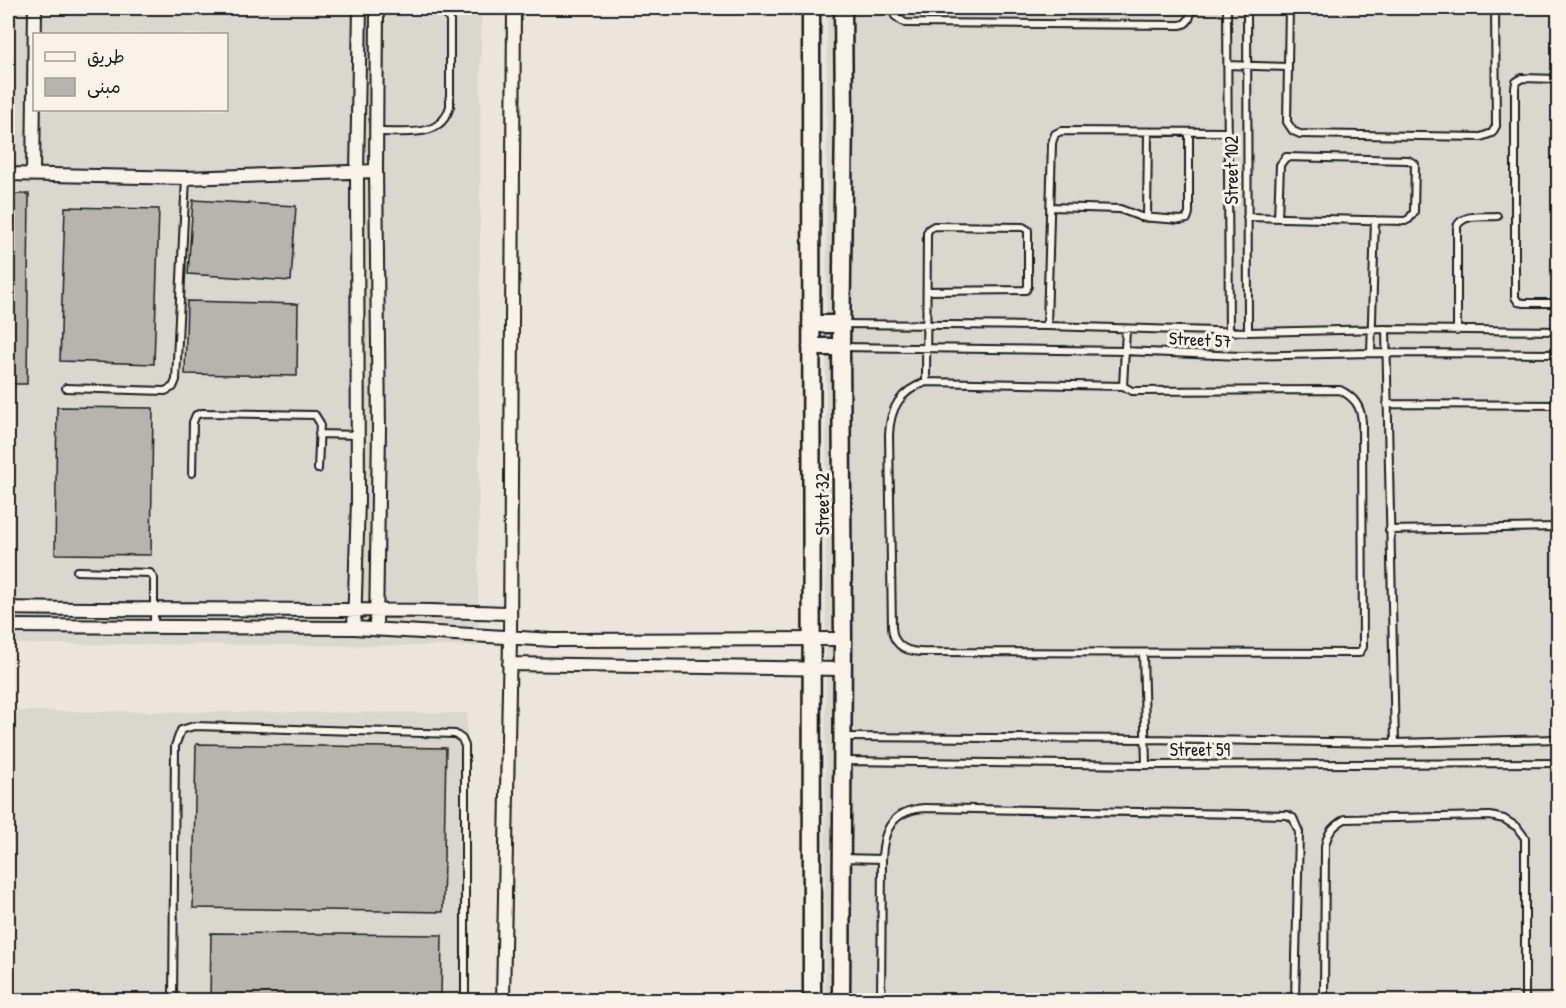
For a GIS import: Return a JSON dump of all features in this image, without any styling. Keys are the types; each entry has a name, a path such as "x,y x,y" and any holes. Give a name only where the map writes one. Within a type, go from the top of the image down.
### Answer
{"main road":[{"name":"Street 32","path":"811,8 812,1000"},
{"name":"Street 32","path":"841,1000 843,8"},
{"path":"811,324 842,324"},
{"path":"811,347 841,347"}],"street":[{"path":"34,8 34,33"},
{"path":"354,628 358,501 357,173 360,8"},
{"path":"376,629 379,428 377,8"},
{"path":"503,1000 510,638 514,8"},
{"path":"33,111 33,174"},
{"path":"8,174 186,178 376,171"},
{"path":"358,501 378,501"},
{"path":"8,608 154,611 376,609 510,613"},
{"path":"8,626 354,628 553,639 843,639"},
{"path":"509,664 843,669"}],"lane":[{"path":"376,132 433,129 447,116 450,106 450,21 439,8"},
{"path":"892,8 895,16 905,23 1180,26 1190,19 1191,8"},
{"name":"Street 102","path":"1227,8 1229,332"},
{"name":"Street 102","path":"1247,8 1248,332"},
{"path":"1289,8 1287,122 1290,129 1296,133 1486,137 1496,126 1495,8"},
{"path":"1227,65 1288,67"},
{"path":"1558,79 1522,78 1516,82 1515,88 1515,297 1521,303 1558,303"},
{"path":"1047,326 1052,140 1055,134 1060,131 1227,132"},
{"path":"1147,218 1148,133"},
{"path":"1050,207 1120,209 1147,218 1184,220 1189,216 1189,133"},
{"path":"1247,217 1278,218 1375,220 1405,220 1412,216 1415,207 1415,168 1412,161 1287,157 1280,165 1278,218"},
{"path":"66,388 165,391 173,387 176,380 186,178"},
{"path":"1457,331 1459,223 1466,218 1497,216"},
{"path":"1371,353 1375,220"},
{"path":"926,382 927,233 930,227 1023,226 1028,230 1028,286 1026,290 927,291"},
{"name":"Street 57","path":"842,324 1047,326 1229,332 1558,331"},
{"path":"1123,386 1126,330"},
{"path":"1386,330 1395,743"},
{"name":"Street 57","path":"841,347 1124,351 1240,357 1371,353 1558,354"},
{"path":"926,382 1123,386 1132,391 1340,390 1354,399 1361,414 1361,651 1357,654 921,652 903,649 897,643 892,627 890,423 897,401 905,392 926,382"},
{"path":"1388,404 1558,405"},
{"path":"192,473 193,422 199,413 312,414 319,419 318,469"},
{"path":"319,434 358,435"},
{"path":"1389,530 1558,526"},
{"path":"77,571 150,573 154,579 154,628"},
{"path":"1143,653 1146,765"},
{"path":"173,1000 175,746 181,730 194,726 455,734 462,739 465,746 465,1000"},
{"name":"Street 59","path":"842,737 1395,743 1558,739"},
{"name":"Street 59","path":"842,761 1146,765 1558,763"},
{"path":"881,1000 884,836 889,826 904,812 914,808 1280,813 1293,818 1299,832 1295,1000"},
{"path":"1324,1000 1325,846 1328,834 1335,825 1345,819 1473,816 1504,819 1516,827 1525,838 1525,1000"},
{"path":"841,858 882,859"}],"shaded area":[{"path":"8,8 481,8 478,646 8,644"},
{"path":"827,8 1558,8 1558,1000 825,1000"},
{"path":"8,711 467,713 468,1000 8,1000"}],"building":[{"path":"8,194 29,194 27,384 8,384"},
{"path":"193,200 296,206 291,281 188,274"},
{"path":"65,207 159,209 154,364 60,361"},
{"path":"187,301 298,304 297,376 185,374"},
{"path":"57,407 153,408 151,555 55,554"},
{"path":"196,744 446,748 443,912 193,908"},
{"path":"211,933 442,935 441,1000 210,1000"}]}
